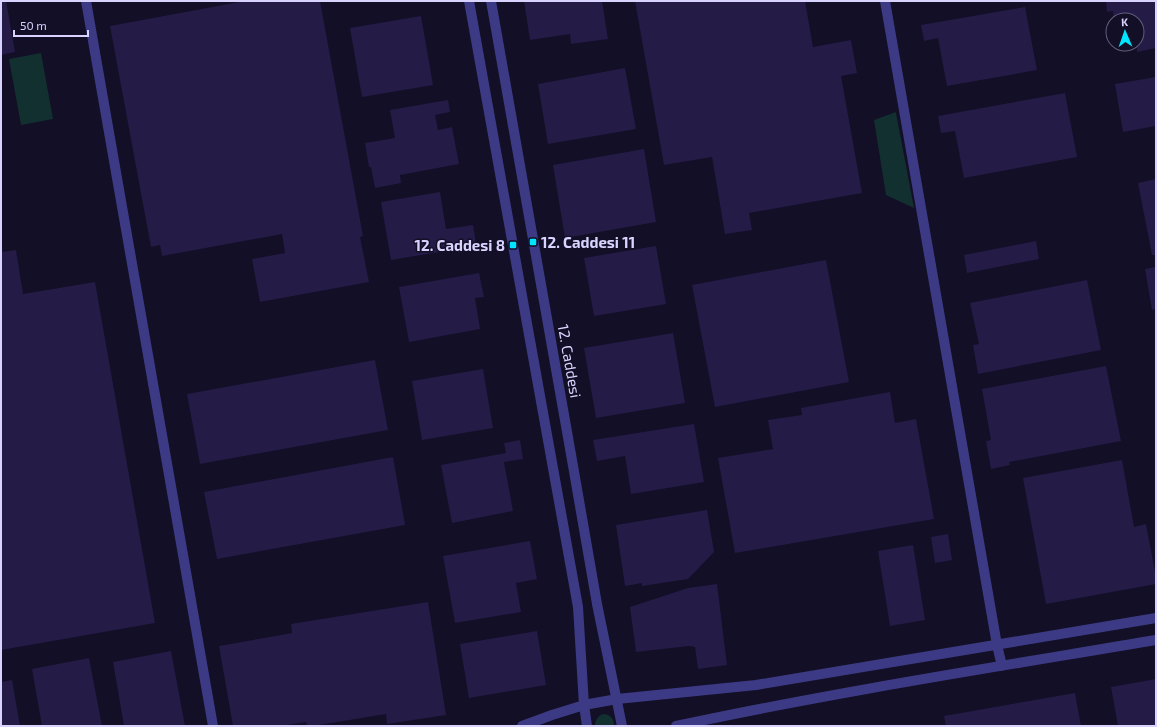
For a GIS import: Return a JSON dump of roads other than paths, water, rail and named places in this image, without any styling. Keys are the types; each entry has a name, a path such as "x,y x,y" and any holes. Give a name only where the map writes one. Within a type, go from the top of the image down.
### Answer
{"street":[{"path":"86,1 213,726"},
{"path":"469,1 578,607 584,705 587,726"},
{"name":"12. Caddesi","path":"491,1 597,604 622,726"},
{"path":"885,1 997,645 1002,666"},
{"path":"522,726 584,705 617,699 756,685 1156,618"},
{"path":"676,726 755,709 1156,640"}],"place":[{"name":"12. Caddesi 11","path":"533,242"},
{"name":"12. Caddesi 8","path":"513,245"}]}
